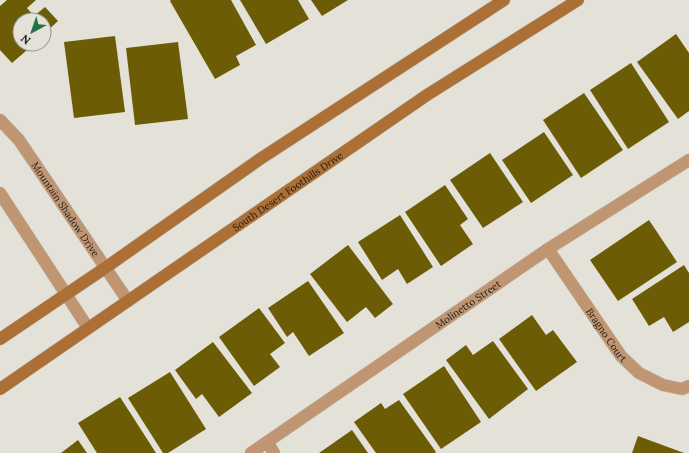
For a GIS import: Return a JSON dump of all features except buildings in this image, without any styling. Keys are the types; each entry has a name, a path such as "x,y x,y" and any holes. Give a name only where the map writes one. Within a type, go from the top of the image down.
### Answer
{"main road":[{"path":"0,339 105,268 260,159 504,0"},
{"name":"South Desert Foothills Drive","path":"0,389 427,95 578,0"}],"street":[{"name":"Mountain Shadow Drive","path":"0,120 19,140 128,301"},
{"name":"Molinetto Street","path":"251,453 548,249 689,160"},
{"path":"0,193 88,328"},
{"name":"Bragno Court","path":"548,249 621,356 639,373 663,386 682,389 689,386"},
{"path":"267,442 274,453"}]}
